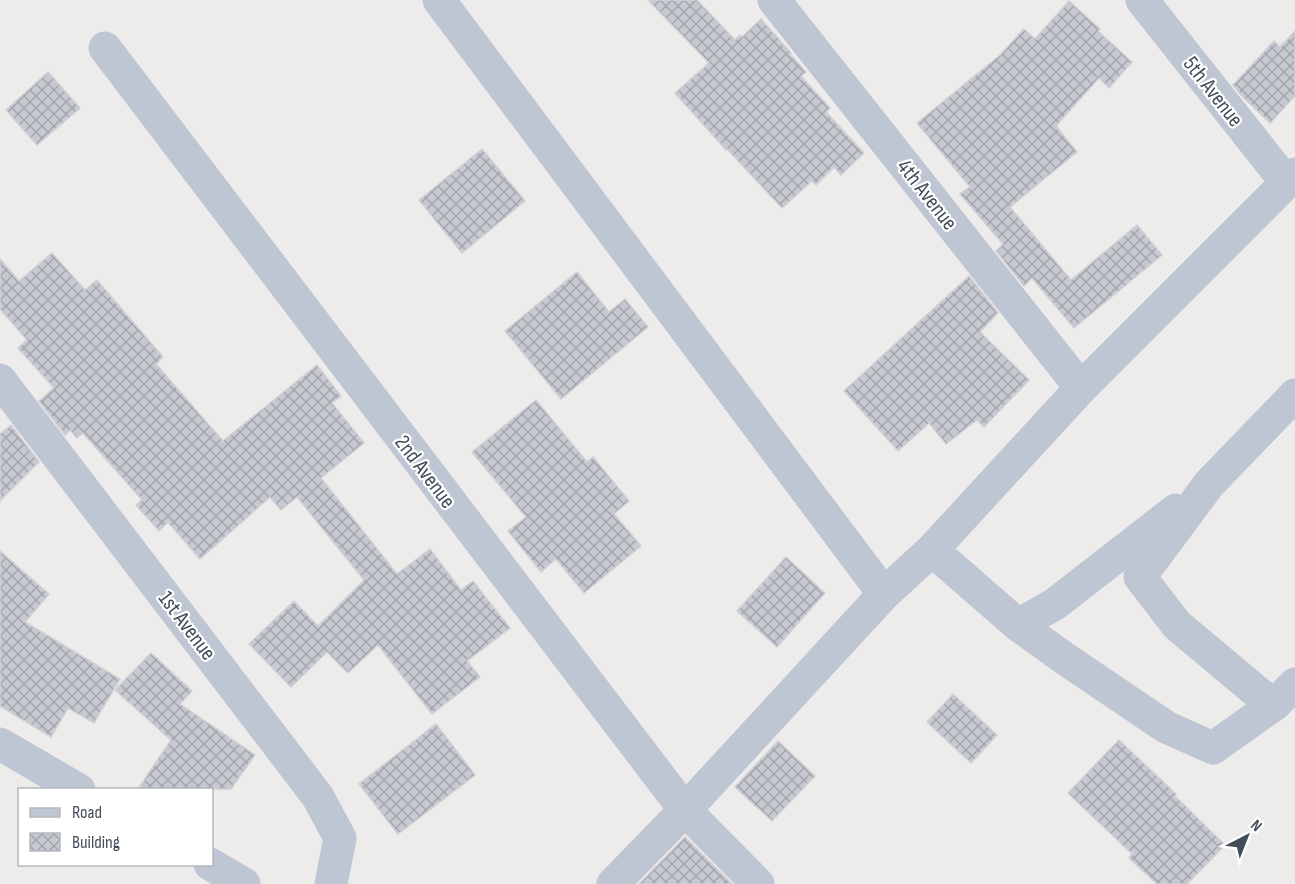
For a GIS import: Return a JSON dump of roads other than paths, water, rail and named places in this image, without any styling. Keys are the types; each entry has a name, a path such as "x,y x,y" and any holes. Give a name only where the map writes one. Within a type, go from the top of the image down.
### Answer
{"street":[{"path":"439,0 884,594"},
{"name":"4th Avenue","path":"774,0 1081,388"},
{"name":"5th Avenue","path":"1142,0 1291,178"},
{"name":"2nd Avenue","path":"105,48 685,810 758,884"},
{"path":"613,884 685,810 884,594 932,550 1081,388 1291,178"},
{"name":"1st Avenue","path":"0,380 318,797 340,838 331,884"},
{"path":"1285,694 1263,697 1177,625 1140,577 1209,484 1295,395"},
{"path":"1018,625 1054,604 1209,484"},
{"path":"932,550 1018,625 1167,726 1213,748 1285,694"},
{"path":"0,744 77,788"},
{"path":"213,866 244,884"}]}
